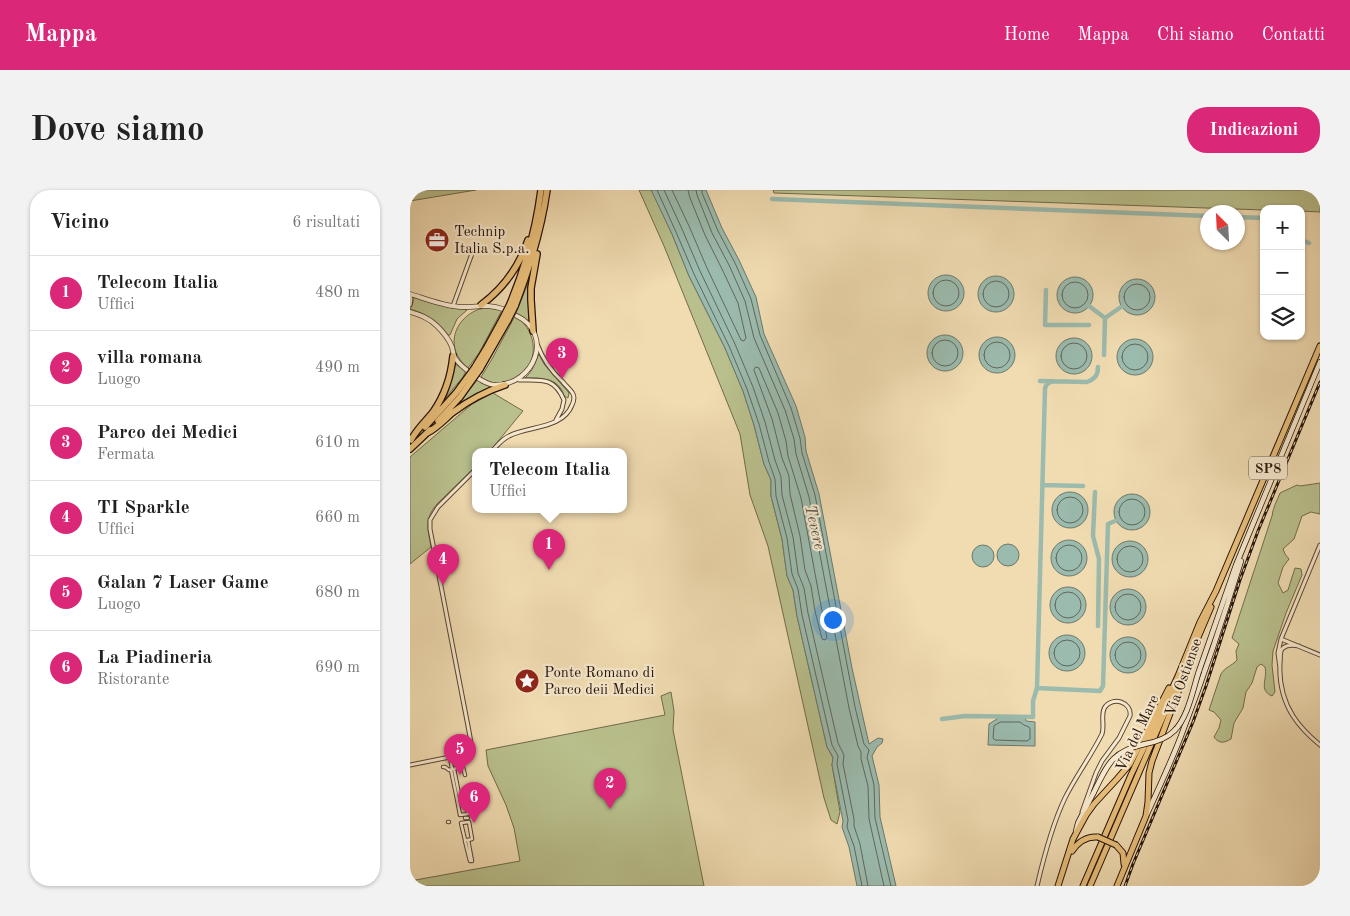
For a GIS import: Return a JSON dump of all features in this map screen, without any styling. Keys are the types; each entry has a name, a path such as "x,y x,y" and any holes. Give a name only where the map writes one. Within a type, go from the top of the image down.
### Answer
{"highway":[{"path":"533,331 531,288 541,236 538,226 542,190"},
{"path":"410,449 427,433 478,368 506,319 538,226 547,190"},
{"path":"479,306 497,292 513,274 531,232 538,226"},
{"path":"411,441 414,434 442,398 450,374 453,356"},
{"path":"427,433 434,430 463,405 505,384"},
{"path":"411,441 458,395"}],"main road":[{"name":"Via del Mare","path":"1083,886 1130,775 1216,591 1320,346"},
{"name":"Via Ostiense","path":"1058,886 1078,823 1107,766 1118,754 1131,747 1164,739 1177,728 1186,712 1234,572 1320,362"},
{"name":"Via Ostiense","path":"1117,886 1191,709 1214,646 1244,548"},
{"name":"Via del Mare","path":"1090,886 1195,647 1216,591"},
{"path":"1144,821 1148,804 1149,773 1152,761 1195,647"},
{"path":"1073,839 1089,810 1123,773 1131,761 1188,652"},
{"path":"1069,855 1077,844 1083,840 1098,837 1120,848 1124,855 1123,872"}],"street":[{"path":"453,306 474,248"},
{"path":"410,305 410,295 453,306 488,305 503,309"},
{"path":"410,312 425,317 432,322 447,337 453,356 482,381 493,386 518,380 550,382 557,386 564,400 572,406"},
{"path":"495,448 508,436 546,426 564,416 570,410 574,401 572,393 541,356 533,331 528,324 517,316"},
{"path":"518,380 527,373 534,362 537,351 536,339"},
{"path":"556,420 564,400"},
{"path":"410,765 457,756 471,750 472,745 430,529 430,520 438,507 472,473"},
{"path":"1320,545 1281,639 1278,653 1283,692 1291,712 1304,730 1320,744"},
{"path":"1281,639 1320,655"},
{"path":"1280,668 1282,648 1289,645 1298,646"},
{"path":"1037,886 1053,829 1062,805 1102,734 1104,708 1111,702 1118,701 1127,706 1131,713 1117,742 1101,764 1088,792 1078,823"},
{"path":"457,756 458,767"},
{"path":"450,757 452,769 457,799 460,815 468,814 464,797 462,798 459,794 452,769"},
{"path":"444,758 444,767 452,769 463,767 465,776"},
{"path":"457,799 462,798"},
{"path":"466,840 472,839 469,822 461,823 471,861"}],"green space":[{"path":"410,190 476,190 410,201"},
{"path":"639,190 651,190 654,195 689,276 725,348 743,391 754,425 764,464 771,480 771,496 782,539 787,576 793,590 797,616 827,747 833,758 832,765 840,812 837,824 831,820 824,798 768,546 750,495 740,434 664,246"},
{"path":"773,190 1320,190 1320,212 1305,211 1305,205 1260,205 1260,210 1245,209 1245,205 1200,205 1200,208 774,193"},
{"path":"528,283 529,321 516,313"},
{"path":"413,296 449,307 467,310 457,319 450,335 448,335 432,319 410,309 413,303"},
{"path":"486,307 502,310 479,353 468,368 455,351 454,341 456,332 466,317"},
{"path":"515,316 524,323 530,332 533,342 531,362 526,371 518,378 503,383 490,382 481,377"},
{"path":"539,354 544,364 569,393 568,398 564,396 558,385 550,380 525,378 532,370"},
{"path":"455,364 466,371 441,403 450,382"},
{"path":"478,379 481,383 491,387 459,403"},
{"path":"493,393 523,411 492,448 472,448 472,470 437,504 430,515 428,524 431,547 410,564 410,457 472,404"},
{"path":"1320,483 1320,514 1311,512 1302,516 1294,539 1283,549 1289,559 1283,567 1278,583 1283,593 1288,590 1295,568 1301,569 1302,575 1273,651 1272,665 1275,692 1272,696 1265,691 1266,671 1265,667 1261,664 1257,667 1252,683 1246,692 1243,708 1234,723 1231,739 1220,742 1214,737 1221,720 1214,712 1209,710 1221,674 1237,660 1236,651 1239,644 1232,638 1274,507 1280,493 1297,485"},
{"path":"671,692 674,711 673,730 704,886 410,886 410,881 520,861 514,828 506,805 488,766 486,750 665,715 661,696"}],"water":[{"name":"Tevere","path":"651,190 706,190 722,228 756,297 764,334 796,406 805,437 806,451 819,494 852,668 869,744 878,738 883,739 872,756 879,785 880,817 896,886 857,886 849,847 842,827 843,821 832,765 833,757 827,747 797,616 793,590 787,576 782,539 771,496 771,480 764,464 743,391 725,348 689,276"},
{"path":"946,275 953,276 959,280 963,286 963,300 959,306 953,310 946,311 939,310 933,306 929,300 928,293 929,286 933,280 939,276"},
{"path":"996,276 1003,277 1009,281 1013,287 1013,301 1009,307 1003,311 996,312 989,311 983,307 979,301 978,294 979,287 983,281 989,277"},
{"path":"1075,277 1082,278 1088,282 1092,288 1092,302 1088,308 1082,312 1075,313 1068,312 1062,308 1058,302 1057,295 1058,288 1062,282 1068,278"},
{"path":"1137,279 1144,280 1150,284 1154,290 1154,304 1150,310 1144,314 1137,315 1130,314 1124,310 1120,304 1119,297 1120,290 1124,284 1130,280"},
{"path":"945,335 952,336 958,340 962,346 962,360 958,366 952,370 945,371 938,370 932,366 928,360 927,353 928,346 932,340 938,336"},
{"path":"997,337 1004,338 1010,342 1014,348 1014,362 1010,368 1004,372 997,373 990,372 984,368 980,362 979,355 980,348 984,342 990,338"},
{"path":"1074,338 1081,339 1087,343 1091,349 1091,363 1087,369 1081,373 1074,374 1067,373 1061,369 1057,363 1056,356 1057,349 1061,343 1067,339"},
{"path":"1135,339 1142,340 1148,344 1152,350 1152,364 1148,370 1142,374 1135,375 1128,374 1122,370 1118,364 1117,357 1118,350 1122,344 1128,340"},
{"path":"1070,492 1077,493 1083,497 1087,503 1087,517 1083,523 1077,527 1070,528 1063,527 1057,523 1053,517 1052,510 1053,503 1057,497 1063,493"},
{"path":"1132,494 1139,495 1145,499 1149,505 1149,519 1145,525 1139,529 1132,530 1125,529 1119,525 1115,519 1114,512 1115,505 1119,499 1125,495"},
{"path":"1069,540 1076,541 1082,545 1086,551 1086,565 1082,571 1076,575 1069,576 1062,575 1056,571 1052,565 1051,558 1052,551 1056,545 1062,541"},
{"path":"1130,541 1137,542 1143,546 1147,552 1147,566 1143,572 1137,576 1130,577 1123,576 1117,572 1113,566 1112,559 1113,552 1117,546 1123,542"},
{"path":"1008,544 1018,551 1019,555 1012,565 1008,566 998,559 997,555 1004,545"},
{"path":"983,545 991,548 994,556 991,564 983,567 975,564 972,556 975,548"},
{"path":"1068,587 1075,588 1081,592 1085,598 1085,612 1081,618 1075,622 1068,623 1061,622 1055,618 1051,612 1050,605 1051,598 1055,592 1061,588"},
{"path":"1128,589 1135,590 1141,594 1145,600 1145,614 1141,620 1135,624 1128,625 1121,624 1115,620 1111,614 1110,607 1111,600 1115,594 1121,590"},
{"path":"1067,635 1074,636 1080,640 1084,646 1084,660 1080,666 1074,670 1067,671 1060,670 1054,666 1050,660 1049,653 1050,646 1054,640 1060,636"},
{"path":"1128,637 1135,638 1141,642 1145,648 1145,662 1141,668 1135,672 1128,673 1121,672 1115,668 1111,662 1110,655 1111,648 1115,642 1121,638"},
{"path":"1000,717 1025,717 1026,721 1035,722 1035,746 988,745 989,724"}],"waterway":[{"path":"772,199 1200,216"},
{"path":"1245,217 1260,218"},
{"path":"1305,242 1309,243"},
{"path":"1046,290 1045,325 1089,325"},
{"path":"1089,306 1105,318 1104,355"},
{"path":"1105,318 1121,307"},
{"path":"1040,381 1087,382 1096,376 1098,367"},
{"path":"1037,688 1045,388 1052,381"},
{"path":"1042,485 1083,486"},
{"path":"1095,492 1093,536 1099,559 1098,626"},
{"path":"942,719 965,716 1033,717 1033,701 1037,688 1100,691 1103,686 1108,524 1115,521"}],"railway":[{"path":"1125,886 1193,722 1258,531 1320,382"}],"place":[{"name":"Technip Italia S.p.a.","path":"437,240"},
{"name":"Parco dei Medici","path":"562,379"},
{"name":"Telecom Italia","path":"549,570"},
{"name":"TI Sparkle","path":"443,585"},
{"name":"Ponte Romano di Parco deii Medici","path":"527,681"},
{"name":"Galan 7 Laser Game","path":"460,775"},
{"name":"villa romana","path":"610,809"},
{"name":"La Piadineria","path":"474,823"}]}
